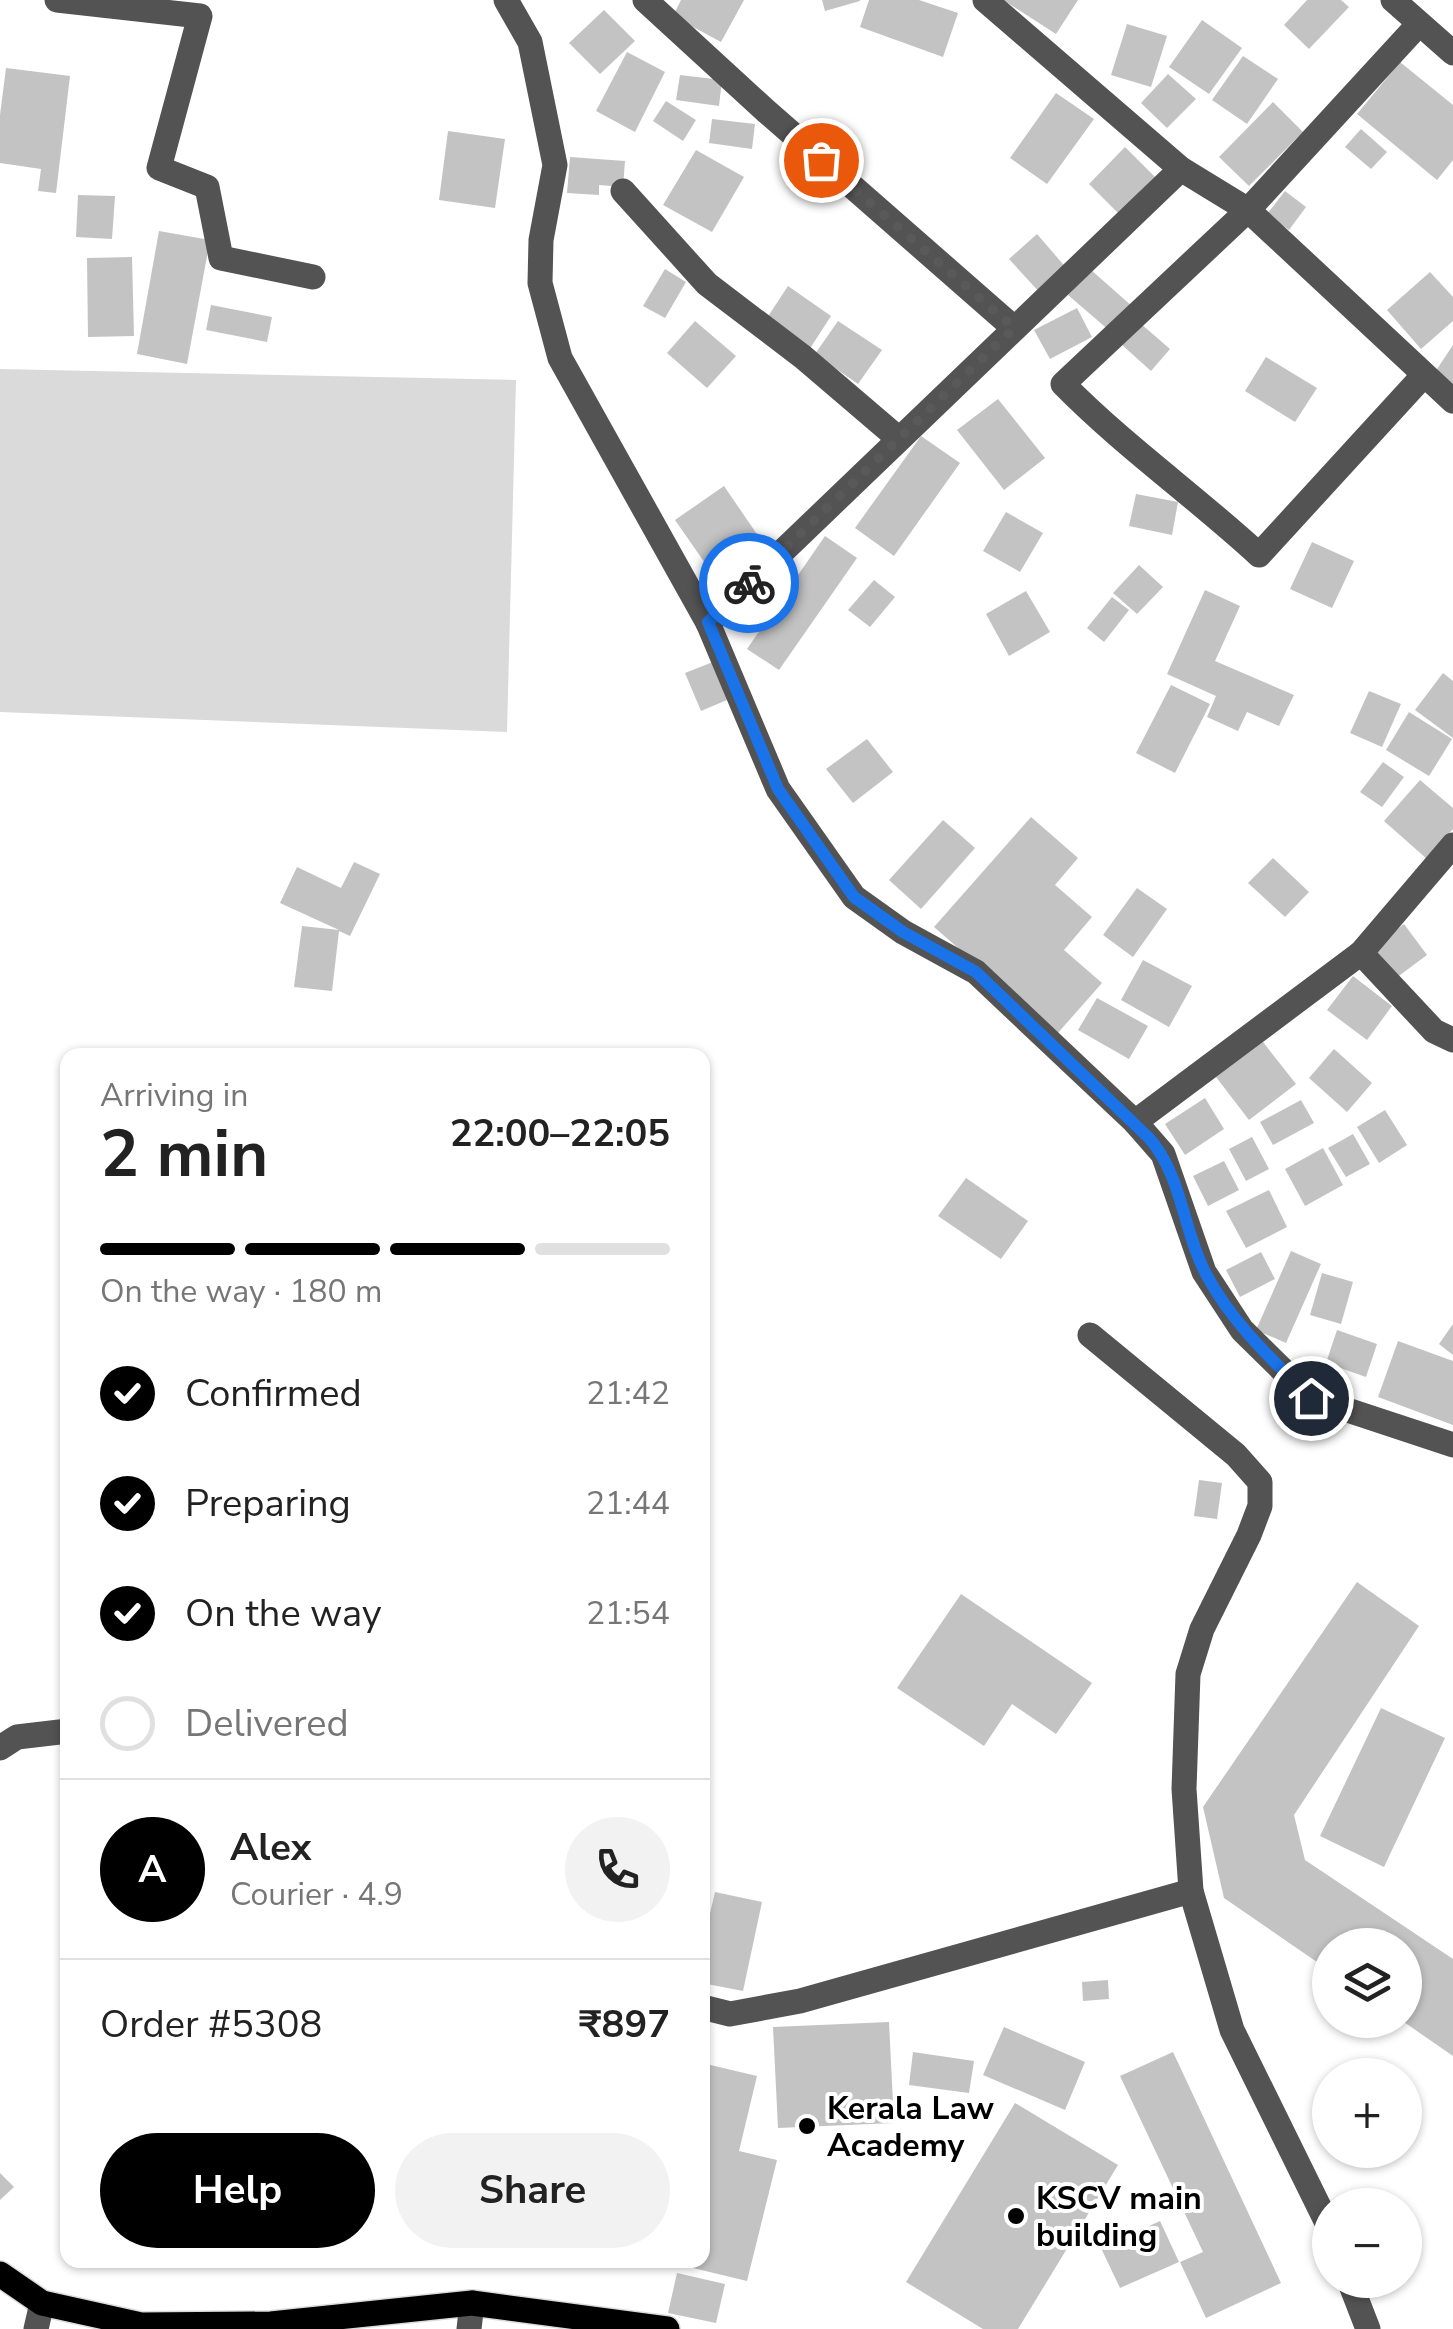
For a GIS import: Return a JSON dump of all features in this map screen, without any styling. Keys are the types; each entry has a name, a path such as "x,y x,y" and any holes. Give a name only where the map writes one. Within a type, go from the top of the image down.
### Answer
{"main road":[{"path":"0,2274 42,2302 141,2325 470,2316 667,2329"}],"street":[{"path":"58,0 200,16 159,168 206,186 221,258 313,277"},
{"path":"506,0 530,42 555,165 540,240 540,282 560,358 708,622 778,789 854,897 903,932 976,972 1135,1122 1163,1154 1204,1272 1242,1330 1311,1398 1453,1446"},
{"path":"646,0 766,112 1014,328"},
{"path":"985,0 1181,169 1248,210 1453,401"},
{"path":"1393,0 1453,54"},
{"path":"1418,24 1248,210 1063,384 1099,420 1202,503 1258,555 1423,376"},
{"path":"708,622 1181,169"},
{"path":"623,192 707,284 803,357 899,439"},
{"path":"1135,1122 1361,953 1453,845"},
{"path":"1361,953 1434,1031 1453,1040"},
{"path":"1090,1336 1236,1455 1260,1482 1260,1506 1250,1535 1202,1629 1188,1674 1184,1790 1191,1891 1232,2030 1312,2192"},
{"path":"0,1748 16,1738 60,1732"},
{"path":"710,2009 730,2014 800,2002 1191,1891"},
{"path":"1356,2298 1368,2329"},
{"path":"36,2329 42,2302"}],"shaded area":[{"path":"0,369 516,380 507,732 0,712"}],"building":[{"path":"681,0 744,0 721,42 673,16"},
{"path":"822,0 860,0 860,1 825,11"},
{"path":"869,0 919,0 958,13 943,57 860,27"},
{"path":"1003,0 1078,0 1056,34"},
{"path":"1307,0 1341,0 1349,7 1309,49 1284,25"},
{"path":"604,10 635,41 600,74 569,43"},
{"path":"1202,20 1242,48 1209,94 1169,67"},
{"path":"1127,24 1167,36 1151,87 1111,75"},
{"path":"627,52 665,72 635,132 596,111"},
{"path":"1243,56 1278,79 1247,124 1212,100"},
{"path":"1400,62 1453,105 1453,160 1437,180 1357,114"},
{"path":"6,68 70,76 56,193 38,191 41,169 0,163 0,115"},
{"path":"1168,74 1196,99 1167,128 1141,103"},
{"path":"680,75 722,80 719,106 676,100"},
{"path":"1056,93 1094,119 1047,184 1010,158"},
{"path":"666,101 696,120 683,141 653,121"},
{"path":"1273,102 1303,132 1249,186 1219,157"},
{"path":"712,119 755,124 752,149 709,143"},
{"path":"1361,129 1387,152 1371,169 1345,147"},
{"path":"448,131 505,139 495,208 439,200"},
{"path":"1125,147 1155,177 1119,214 1089,184"},
{"path":"696,150 744,177 712,232 663,205"},
{"path":"570,157 625,161 623,187 599,185 599,195 567,193"},
{"path":"1285,191 1306,207 1289,230 1267,214"},
{"path":"78,195 115,196 112,239 76,237"},
{"path":"159,231 210,240 187,364 137,354"},
{"path":"1037,234 1068,270 1041,294 1009,259"},
{"path":"132,257 134,336 88,337 87,258"},
{"path":"665,269 686,282 665,318 643,306"},
{"path":"1091,270 1133,307 1111,332 1068,295"},
{"path":"1430,272 1453,297 1453,321 1421,349 1387,310"},
{"path":"788,286 831,316 809,350 765,321"},
{"path":"211,305 272,317 267,342 206,330"},
{"path":"1077,308 1092,337 1050,359 1034,330"},
{"path":"695,321 736,356 707,388 667,353"},
{"path":"838,321 882,350 858,384 815,354"},
{"path":"1140,323 1170,349 1151,371 1121,344"},
{"path":"1453,345 1453,384 1435,372"},
{"path":"1266,357 1317,388 1295,422 1245,391"},
{"path":"998,399 1045,458 1004,490 957,430"},
{"path":"921,436 960,463 894,556 855,528"},
{"path":"724,486 763,543 714,576 675,520"},
{"path":"1136,494 1178,502 1172,535 1129,526"},
{"path":"1006,512 1043,533 1020,572 983,551"},
{"path":"825,536 857,558 779,670 747,649"},
{"path":"1312,542 1354,561 1332,608 1290,589"},
{"path":"1139,565 1163,587 1137,614 1113,593"},
{"path":"874,580 895,597 870,627 848,610"},
{"path":"1205,590 1240,606 1215,661 1294,695 1279,726 1247,712 1238,731 1207,717 1216,696 1167,674"},
{"path":"1026,591 1050,632 1009,656 986,614"},
{"path":"1112,597 1129,610 1104,642 1087,628"},
{"path":"718,660 734,697 701,711 685,673"},
{"path":"1443,673 1453,681 1453,738 1415,710"},
{"path":"1171,685 1210,704 1175,773 1136,753"},
{"path":"1369,691 1401,704 1382,747 1350,733"},
{"path":"1409,712 1452,739 1429,776 1386,750"},
{"path":"867,739 893,772 853,803 826,769"},
{"path":"1383,762 1404,777 1382,807 1360,792"},
{"path":"1420,780 1453,808 1453,829 1427,859 1384,821"},
{"path":"1031,817 1078,858 1055,885 1092,917 1064,950 1102,983 1057,1034 934,927"},
{"path":"943,820 975,848 921,909 889,880"},
{"path":"1273,858 1309,892 1285,917 1248,883"},
{"path":"354,862 380,874 350,936 339,931 332,991 294,987 302,926 339,930 280,903 297,867 341,888"},
{"path":"1137,888 1167,909 1133,957 1103,935"},
{"path":"1404,924 1427,955 1396,978 1373,948"},
{"path":"1143,960 1192,986 1169,1027 1121,1000"},
{"path":"1353,976 1392,1006 1367,1040 1327,1010"},
{"path":"1097,998 1148,1026 1129,1059 1078,1030"},
{"path":"1263,1042 1296,1084 1249,1120 1216,1077"},
{"path":"1334,1049 1372,1083 1347,1112 1309,1078"},
{"path":"1205,1098 1224,1129 1185,1155 1165,1124"},
{"path":"1301,1100 1314,1123 1273,1145 1260,1122"},
{"path":"1385,1110 1407,1145 1379,1163 1357,1127"},
{"path":"1353,1134 1370,1164 1346,1177 1328,1148"},
{"path":"1252,1137 1269,1169 1246,1181 1229,1149"},
{"path":"1323,1148 1343,1185 1305,1206 1285,1169"},
{"path":"1224,1161 1239,1190 1208,1206 1193,1176"},
{"path":"966,1178 1028,1221 1001,1259 938,1216"},
{"path":"1269,1190 1287,1227 1246,1248 1226,1211"},
{"path":"1291,1251 1321,1264 1286,1343 1256,1330"},
{"path":"1261,1252 1275,1279 1240,1297 1226,1270"},
{"path":"1322,1273 1353,1282 1341,1324 1310,1315"},
{"path":"1453,1324 1453,1355 1439,1344"},
{"path":"1337,1330 1377,1344 1366,1377 1326,1363"},
{"path":"1398,1341 1453,1361 1453,1425 1378,1397"},
{"path":"1199,1480 1222,1483 1217,1519 1194,1516"},
{"path":"1357,1582 1419,1626 1294,1815 1305,1860 1407,1928 1312,1928 1312,1959 1224,1898 1203,1807"},
{"path":"961,1594 1092,1683 1056,1734 1012,1704 984,1746 897,1688"},
{"path":"1381,1708 1445,1738 1384,1867 1320,1836"},
{"path":"715,1892 762,1902 743,1991 710,1985 710,1914"},
{"path":"1422,1938 1453,1959 1453,2056 1422,2035"},
{"path":"1108,1980 1109,1999 1083,2001 1082,1982"},
{"path":"889,2022 894,2123 778,2128 773,2027"},
{"path":"1004,2027 1085,2062 1065,2110 983,2075"},
{"path":"913,2052 974,2061 969,2093 909,2085"},
{"path":"1173,2052 1281,2283 1206,2318 1180,2262 1203,2252 1120,2076"},
{"path":"710,2065 757,2076 739,2151 777,2160 747,2281 693,2268 710,2268"},
{"name":"KSCV main building","path":"1015,2103 1118,2165 1018,2329 983,2329 906,2282"},
{"path":"0,2173 14,2187 0,2200"},
{"path":"1160,2221 1179,2262 1120,2288 1101,2248"},
{"path":"677,2273 725,2284 716,2323 668,2313"}],"way so far":[{"path":"749,583 1014,328 821,160"}],"place":[{"name":"Kerala Law Academy","path":"807,2126"},
{"name":"KSCV main building","path":"1016,2216"}],"route":[{"path":"749,583 708,622 778,789 854,897 903,932 976,972 1135,1122 1163,1154 1204,1272 1242,1330 1311,1398"}]}
